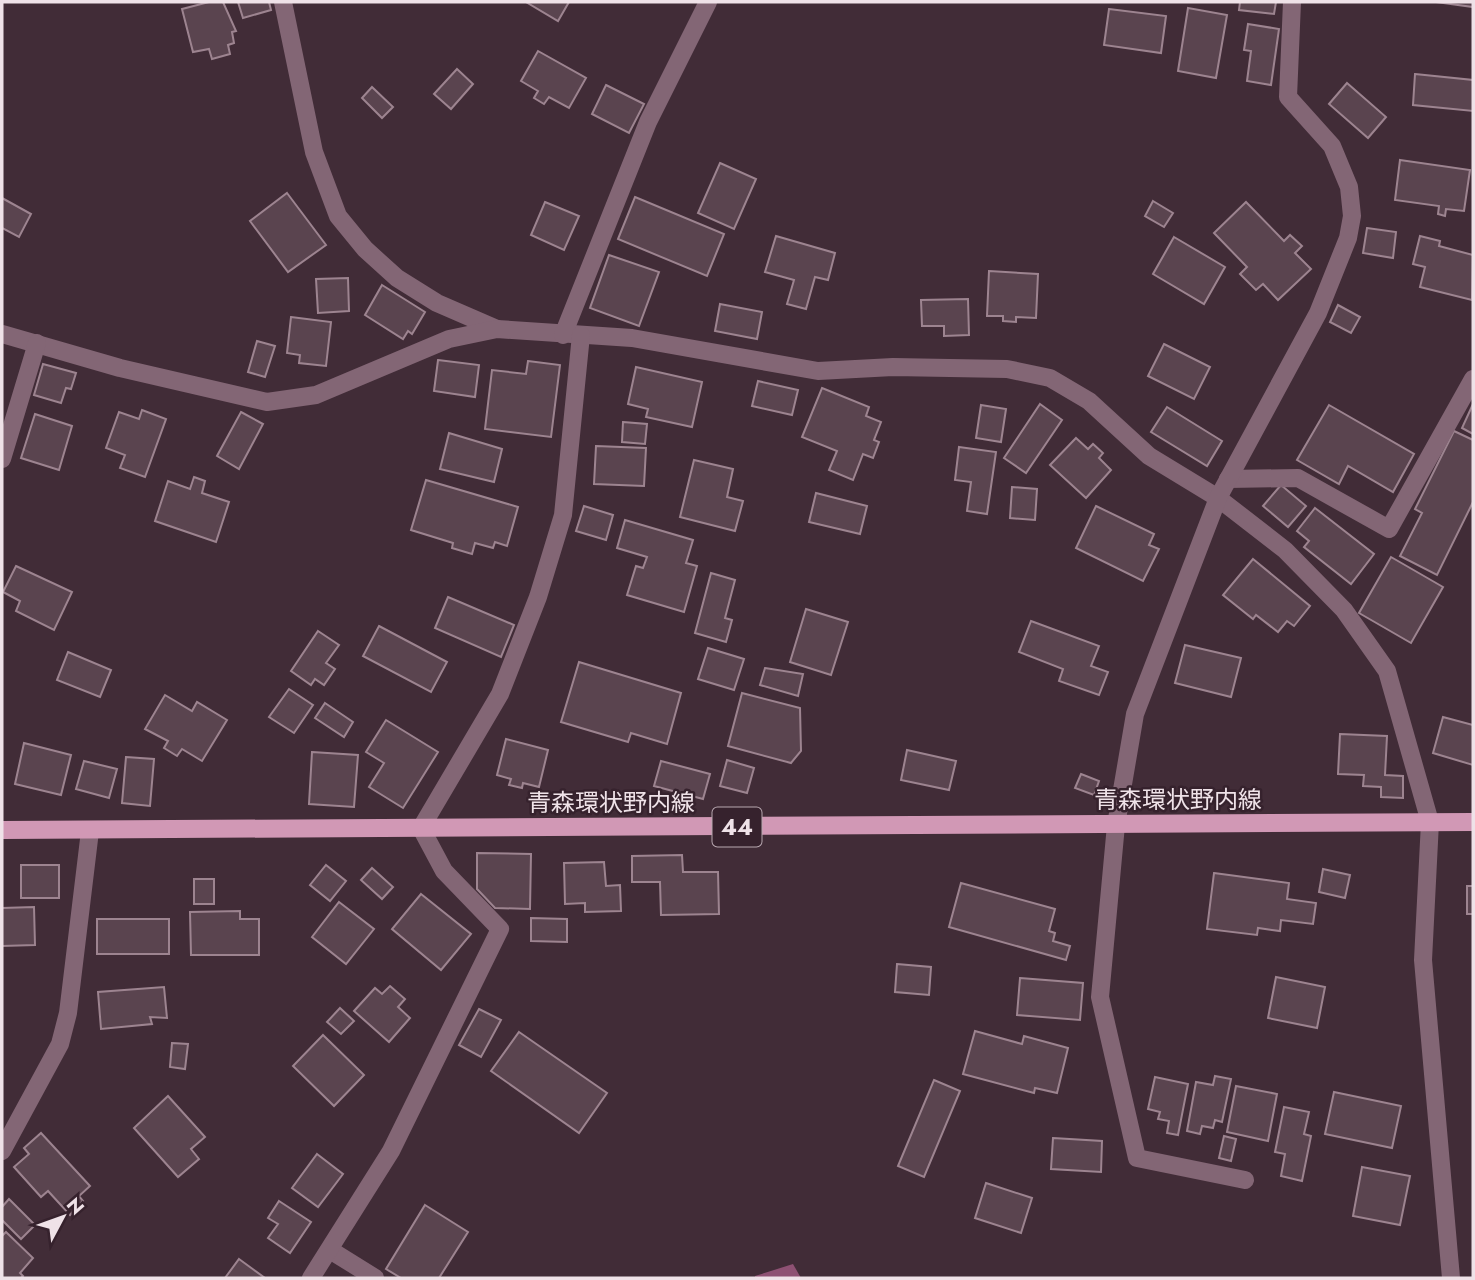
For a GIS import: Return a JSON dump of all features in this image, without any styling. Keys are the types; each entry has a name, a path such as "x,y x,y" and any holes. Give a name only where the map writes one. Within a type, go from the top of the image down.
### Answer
{"main road":[{"name":"青森環状野内線","path":"2,830 1473,822"}],"street":[{"path":"283,2 314,152 338,216 365,249 397,278 437,303 497,329"},
{"path":"311,1278 391,1151 500,929 444,871 421,828 500,694 538,597 563,515 572,335 648,122 708,2"},
{"path":"1245,1180 1137,1158 1100,997 1116,825 1135,713 1218,498 1318,313 1348,238 1352,216 1349,187 1332,146 1288,97 1292,2"},
{"path":"2,334 120,368 267,402 316,395 450,339 497,329 632,338 818,371 893,367 1007,369 1050,378 1089,401 1149,456 1218,498 1284,550 1344,610 1387,671 1430,822 1423,960 1451,1278"},
{"path":"2,459 37,343"},
{"path":"1228,479 1298,478 1389,529 1473,379"},
{"path":"2,1151 60,1044 68,1013 90,831"},
{"path":"330,1250 374,1278"}],"shaded area":[{"path":"793,1264 801,1278 755,1278 755,1276"}],"building":[{"path":"209,2 223,2 236,31 232,32 234,43 228,45 230,54 212,59 209,49 193,52 182,9"},
{"path":"238,2 269,2 271,10 243,18"},
{"path":"526,2 569,2 558,21"},
{"path":"1240,2 1276,2 1274,14 1239,10"},
{"path":"1436,2 1473,2 1473,7"},
{"path":"1188,8 1227,15 1216,78 1178,71"},
{"path":"1109,9 1166,16 1161,53 1104,45"},
{"path":"1248,24 1279,29 1271,85 1247,81 1251,51 1244,50"},
{"path":"538,51 586,78 569,108 549,97 544,104 534,98 538,91 521,81"},
{"path":"457,69 473,84 451,109 434,94"},
{"path":"1415,74 1473,80 1473,111 1413,105"},
{"path":"1347,83 1386,117 1368,138 1329,104"},
{"path":"606,85 644,104 629,133 592,114"},
{"path":"372,87 393,107 382,118 362,98"},
{"path":"1400,160 1470,170 1464,211 1446,209 1445,216 1438,214 1439,206 1395,200"},
{"path":"720,163 756,179 734,229 698,213"},
{"path":"287,193 326,245 288,272 250,221"},
{"path":"635,197 724,234 707,276 618,239"},
{"path":"2,198 31,214 19,237 2,228"},
{"path":"1153,201 1173,213 1164,227 1145,216"},
{"path":"545,202 579,216 564,250 531,235"},
{"path":"1246,202 1284,241 1290,235 1302,246 1295,253 1311,269 1278,300 1263,284 1256,290 1240,274 1247,267 1214,233"},
{"path":"1367,228 1396,232 1393,258 1363,253"},
{"path":"776,236 835,253 828,280 815,277 806,309 787,304 794,280 765,272"},
{"path":"1420,236 1440,241 1439,246 1473,255 1472,300 1420,287 1425,267 1413,264"},
{"path":"1174,237 1225,267 1204,304 1153,274"},
{"path":"609,255 659,272 639,326 590,308"},
{"path":"989,271 1038,274 1036,318 1016,317 1016,322 1003,321 1003,316 987,316"},
{"path":"348,278 349,311 318,313 316,279"},
{"path":"382,285 425,312 412,334 408,331 403,339 365,315"},
{"path":"968,299 969,335 944,336 944,326 922,326 921,300"},
{"path":"720,304 762,312 757,339 715,331"},
{"path":"1338,305 1360,317 1351,333 1330,322"},
{"path":"291,317 331,322 326,366 299,363 300,355 287,353"},
{"path":"257,341 275,346 265,377 248,372"},
{"path":"1164,344 1210,367 1194,399 1148,376"},
{"path":"438,360 479,365 475,397 434,391"},
{"path":"528,361 560,365 551,437 485,429 492,370 526,374"},
{"path":"43,364 76,373 71,389 66,388 61,403 34,395"},
{"path":"636,367 702,382 692,427 646,417 648,409 628,404"},
{"path":"758,381 798,390 792,415 752,406"},
{"path":"822,388 869,407 866,416 881,422 874,440 879,442 873,458 863,454 853,480 829,470 837,451 802,437"},
{"path":"1040,404 1062,420 1026,473 1004,458"},
{"path":"1473,404 1473,434 1462,428"},
{"path":"981,405 1006,409 1001,442 976,438"},
{"path":"1329,405 1414,454 1393,492 1348,466 1339,484 1297,460"},
{"path":"1167,407 1222,441 1207,466 1151,432"},
{"path":"142,410 166,419 145,477 120,468 125,455 106,448 119,412 139,419"},
{"path":"241,412 263,424 239,469 217,456"},
{"path":"35,414 72,426 59,470 21,458"},
{"path":"623,422 647,424 645,444 622,442"},
{"path":"1454,431 1473,440 1473,502 1437,575 1400,556 1422,513 1415,509"},
{"path":"449,433 502,449 494,482 440,469"},
{"path":"1076,438 1088,449 1093,444 1103,453 1099,458 1111,470 1086,498 1050,465"},
{"path":"596,446 646,448 644,486 594,484"},
{"path":"959,447 996,452 987,514 967,511 971,482 955,480"},
{"path":"694,460 733,469 727,497 743,501 735,531 680,517"},
{"path":"194,477 205,481 202,493 229,502 216,542 155,521 168,481 190,489"},
{"path":"426,480 518,507 507,546 495,542 493,548 475,543 472,554 452,548 453,543 411,530"},
{"path":"1281,485 1306,506 1288,527 1263,506"},
{"path":"1012,487 1037,489 1035,520 1010,518"},
{"path":"816,493 867,506 860,534 809,522"},
{"path":"584,506 613,515 606,540 576,531"},
{"path":"1096,506 1154,534 1149,545 1159,549 1143,581 1076,548"},
{"path":"1315,508 1374,554 1351,584 1304,547 1309,541 1297,531"},
{"path":"625,520 693,540 686,563 697,566 684,612 627,595 636,566 643,568 647,557 617,548"},
{"path":"1391,557 1443,587 1411,643 1359,613"},
{"path":"1253,559 1310,606 1294,626 1287,621 1278,632 1256,615 1253,619 1223,595"},
{"path":"16,566 72,592 54,630 16,611 20,601 3,592"},
{"path":"711,573 735,580 725,618 732,620 726,642 695,633"},
{"path":"448,597 514,625 501,657 435,628"},
{"path":"806,609 848,622 831,675 790,662"},
{"path":"1031,621 1099,646 1091,666 1108,672 1099,695 1059,681 1063,669 1019,652"},
{"path":"379,626 447,662 431,692 363,656"},
{"path":"318,631 339,645 326,663 335,669 324,685 315,679 311,685 291,671"},
{"path":"1185,645 1241,658 1231,697 1175,683"},
{"path":"708,648 744,659 734,690 698,679"},
{"path":"68,652 111,670 100,697 57,680"},
{"path":"579,662 681,693 667,744 631,733 628,742 561,722"},
{"path":"765,668 803,674 798,696 760,685"},
{"path":"289,689 313,705 294,733 269,717"},
{"path":"742,693 800,708 801,751 791,763 728,746"},
{"path":"165,695 192,711 197,702 227,720 202,761 182,749 177,756 164,748 168,741 145,729"},
{"path":"325,703 353,722 344,737 315,718"},
{"path":"1443,717 1473,725 1473,765 1433,753"},
{"path":"386,720 438,752 403,808 369,787 384,763 366,752"},
{"path":"1340,734 1387,736 1385,775 1403,776 1403,798 1381,797 1381,787 1363,786 1364,775 1338,774"},
{"path":"506,739 548,750 539,787 523,783 522,788 509,785 511,779 497,775"},
{"path":"24,743 71,755 61,795 15,784"},
{"path":"907,750 956,761 949,790 901,780"},
{"path":"312,752 358,755 354,807 309,804"},
{"path":"126,757 154,759 150,806 122,803"},
{"path":"727,760 754,768 747,793 720,786"},
{"path":"84,761 117,769 109,798 76,789"},
{"path":"661,761 710,774 703,799 654,786"},
{"path":"1081,774 1099,781 1094,795 1075,788"},
{"path":"477,853 531,854 530,909 495,908 477,889"},
{"path":"682,855 683,872 718,872 719,914 661,915 660,882 632,882 632,856"},
{"path":"604,862 606,886 620,885 621,911 585,912 585,903 565,904 564,863"},
{"path":"21,865 59,865 59,898 21,898"},
{"path":"326,865 346,881 330,901 310,885"},
{"path":"372,868 393,887 382,899 361,880"},
{"path":"1323,869 1350,875 1345,898 1319,892"},
{"path":"1214,873 1289,883 1287,899 1316,903 1313,924 1281,920 1280,931 1258,928 1257,935 1207,929"},
{"path":"194,879 214,879 214,904 194,904"},
{"path":"961,883 1055,909 1049,931 1055,933 1053,941 1070,946 1066,960 949,927"},
{"path":"1467,886 1473,886 1473,914 1467,914"},
{"path":"421,894 471,934 441,970 392,929"},
{"path":"339,902 374,929 346,964 312,937"},
{"path":"34,907 35,945 2,946 2,908"},
{"path":"240,911 240,919 259,919 259,955 191,955 190,912"},
{"path":"531,918 567,919 567,942 531,941"},
{"path":"97,919 169,919 169,954 97,954"},
{"path":"897,964 931,967 929,995 895,992"},
{"path":"1276,977 1325,987 1317,1028 1268,1018"},
{"path":"1020,978 1083,983 1080,1020 1017,1015"},
{"path":"390,986 405,999 398,1007 410,1018 389,1042 354,1011 375,988 382,994"},
{"path":"164,987 167,1018 150,1017 152,1024 101,1029 98,992"},
{"path":"340,1008 354,1021 341,1034 327,1022"},
{"path":"479,1009 501,1020 481,1057 459,1045"},
{"path":"975,1031 1022,1044 1024,1036 1068,1048 1057,1093 1035,1088 1034,1093 963,1074"},
{"path":"519,1032 607,1093 579,1133 491,1071"},
{"path":"323,1035 364,1075 334,1106 293,1066"},
{"path":"172,1043 188,1044 185,1069 170,1067"},
{"path":"1215,1076 1231,1079 1222,1122 1215,1120 1213,1128 1202,1126 1200,1134 1187,1131 1196,1082 1213,1085"},
{"path":"1155,1077 1188,1084 1178,1135 1167,1133 1169,1121 1158,1119 1160,1112 1148,1109"},
{"path":"934,1080 960,1091 924,1177 898,1166"},
{"path":"1236,1086 1277,1094 1268,1141 1227,1132"},
{"path":"1334,1092 1401,1106 1392,1148 1325,1134"},
{"path":"168,1096 205,1137 191,1149 199,1159 178,1177 134,1128"},
{"path":"1284,1107 1309,1112 1304,1134 1311,1136 1302,1181 1281,1176 1285,1154 1275,1152"},
{"path":"41,1133 90,1186 79,1196 83,1201 70,1215 48,1191 41,1197 14,1167 29,1154 24,1148"},
{"path":"1224,1136 1236,1139 1231,1161 1219,1158"},
{"path":"1053,1138 1102,1141 1101,1172 1051,1169"},
{"path":"317,1154 343,1174 318,1207 292,1188"},
{"path":"1362,1167 1410,1176 1400,1225 1353,1216"},
{"path":"986,1183 1032,1198 1021,1233 975,1218"},
{"path":"9,1199 35,1225 21,1239 2,1220 2,1207"},
{"path":"279,1201 311,1222 290,1253 268,1238 278,1224 268,1218"},
{"path":"425,1205 468,1232 439,1278 401,1278 386,1269"},
{"path":"6,1232 33,1258 20,1273 23,1276 21,1278 2,1278 2,1236"},
{"path":"239,1259 265,1278 225,1278"}]}
